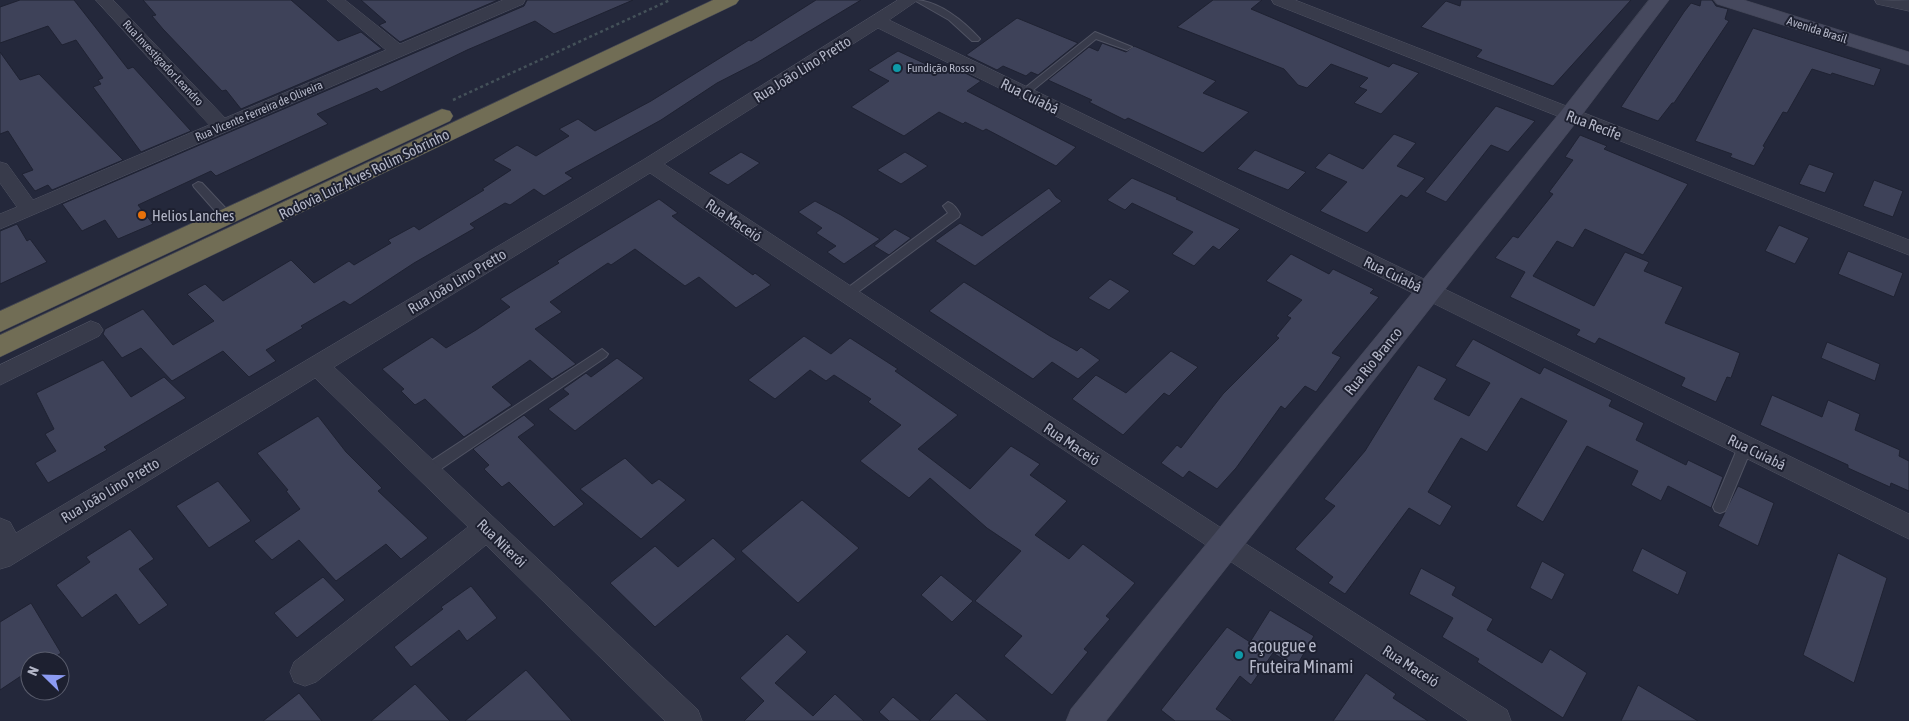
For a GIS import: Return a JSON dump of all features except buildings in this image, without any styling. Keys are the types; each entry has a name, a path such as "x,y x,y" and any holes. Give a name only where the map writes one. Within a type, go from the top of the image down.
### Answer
{"highway":[{"name":"Rodovia Luiz Alves Rolim Sobrinho","path":"0,322 687,0"},
{"name":"Rodovia Luiz Alves Rolim Sobrinho","path":"0,347 729,0"}],"street":[{"name":"Rua Investigador Leandro","path":"104,0 222,127"},
{"path":"335,0 398,51"},
{"name":"Rua Vicente Ferreira de Oliveira","path":"0,222 517,0"},
{"name":"Rua João Lino Pretto","path":"3,546 317,365 650,164 910,0"},
{"name":"Rua Recife","path":"1280,0 1909,248"},
{"name":"Rua Rio Branco","path":"1084,721 1570,115 1659,0"},
{"name":"Avenida Brasil","path":"1724,0 1909,59"},
{"path":"1883,0 1909,6"},
{"name":"Rua Cuiabá","path":"877,21 1909,527"},
{"name":"Rua Maceió","path":"650,164 1225,546 1496,721"},
{"path":"0,168 29,209"},
{"path":"0,376 91,330"},
{"name":"Rua Niterói","path":"317,365 687,721"},
{"path":"305,672 487,528"}],"lane":[{"path":"918,0 952,18 975,39"},
{"path":"1024,93 1095,36 1127,47"},
{"path":"198,185 227,217"},
{"path":"846,295 955,214 948,206"},
{"path":"428,471 602,354"},
{"path":"1720,507 1745,446"}],"place":[{"name":"Fundição Rosso","path":"897,68"},
{"name":"Helios Lanches","path":"142,215"},
{"name":"açougue e Fruteira Minami","path":"1239,655"}]}
